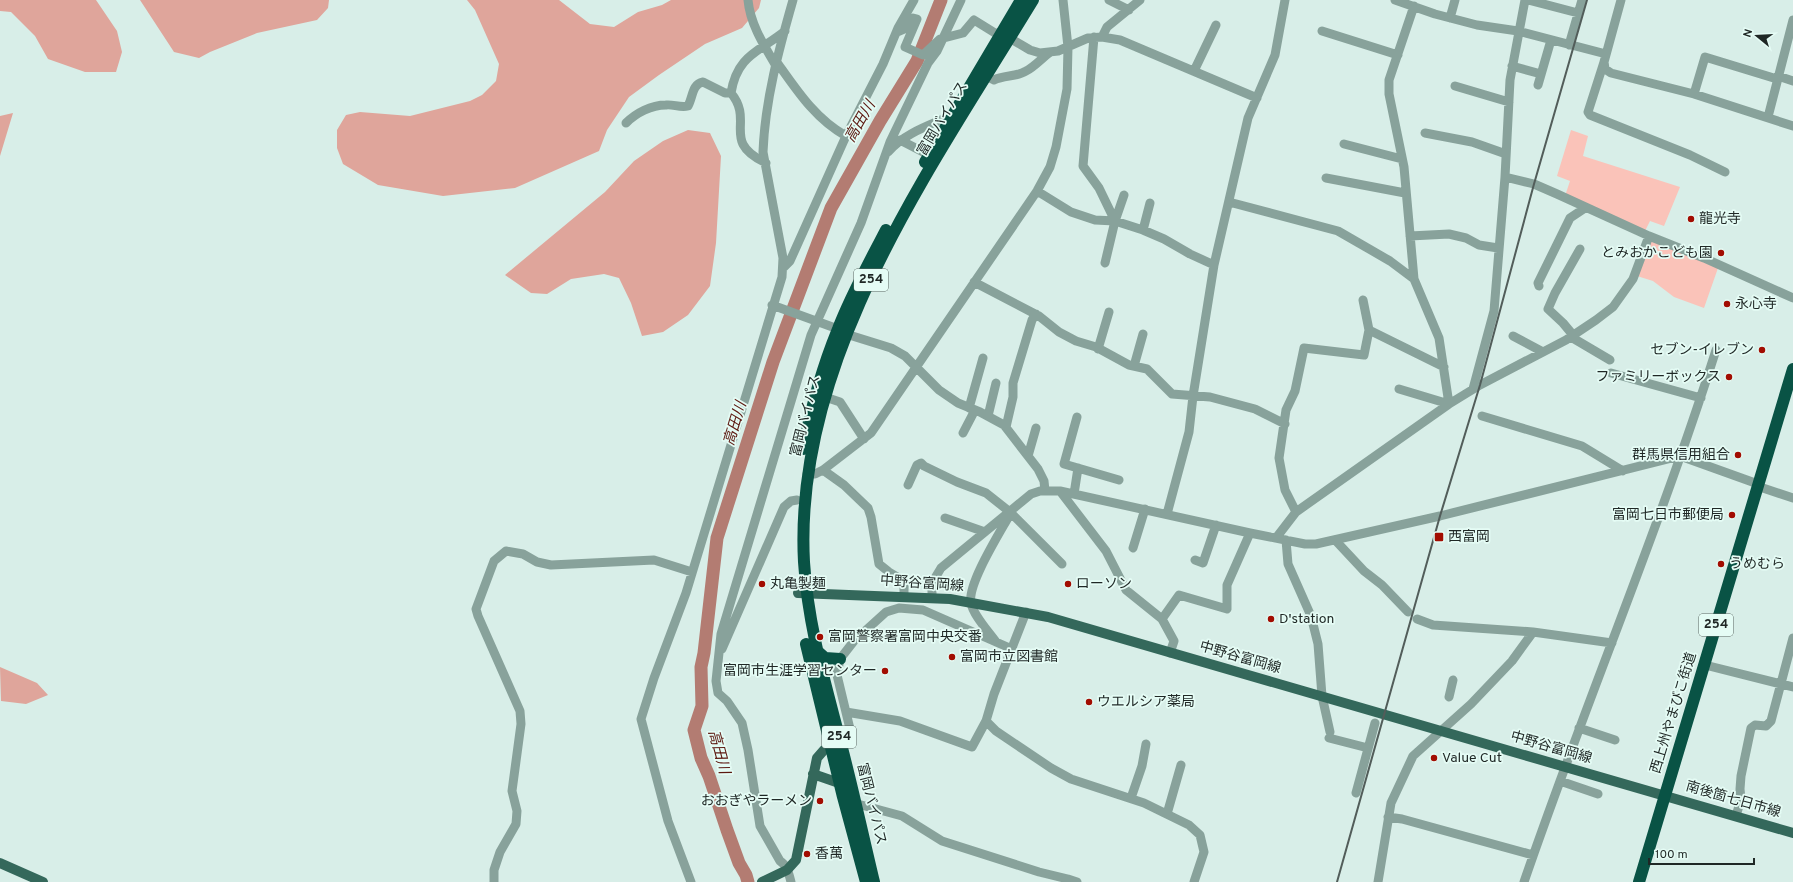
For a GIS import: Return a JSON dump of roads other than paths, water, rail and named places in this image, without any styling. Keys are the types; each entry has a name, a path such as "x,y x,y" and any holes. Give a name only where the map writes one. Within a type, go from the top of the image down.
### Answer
{"highway":[{"name":"富岡バイパス","path":"866,882 840,783 836,746 796,564 797,500 802,455 809,418 819,381 842,332 901,220 986,76 1021,0"},
{"name":"富岡バイパス","path":"874,882 854,803 808,652 802,592 803,534 807,474 824,397 842,332 874,254 948,123 1005,36 1033,0"},
{"name":"西上州やまびこ街道","path":"1639,882 1758,485 1790,389 1793,369"},
{"path":"816,650 826,658 840,659"}],"main road":[{"name":"中野谷富岡線","path":"802,592 932,598 970,602 1048,617 1666,795"},
{"path":"762,882 786,870 796,860 815,762 819,754 836,746"},
{"path":"813,774 840,783"},
{"name":"南後箇七日市線","path":"1666,795 1793,833"},
{"path":"0,863 43,882"}],"street":[{"path":"748,0 749,11 763,45 802,98 819,117 831,128 846,136"},
{"path":"691,882 668,821 641,719 654,678 686,593 774,306 783,268 783,258 763,152 776,62 794,0"},
{"path":"783,268 790,261 846,136 914,0"},
{"path":"791,882 783,862 780,861 760,826 748,750 742,723 727,701 718,694 716,680 717,659 721,634 811,335 860,223 890,142 928,63 938,51 942,38 961,0"},
{"path":"807,474 815,474 823,470 871,433 1036,191 1050,167 1056,147 1067,89 1068,48 1063,0"},
{"path":"1108,0 1129,10"},
{"path":"1114,221 1099,188 1083,166 1098,37 1107,27 1140,0"},
{"path":"1167,514 1189,432 1193,396 1214,265 1248,118 1275,55 1285,0"},
{"path":"1395,0 1477,25 1518,31 1551,40 1605,58"},
{"path":"1450,18 1454,0"},
{"path":"1473,389 1494,311 1512,66 1525,0"},
{"path":"1528,0 1578,13"},
{"path":"1569,45 1582,0"},
{"path":"1621,0 1588,112 1590,115 1690,155 1725,172"},
{"path":"1414,6 1389,80 1389,94 1402,159 1414,279 1439,338 1449,404"},
{"path":"897,32 904,29 913,18 918,19 905,47 923,55 942,38 963,33 974,20 995,33 1005,36 1030,50 1049,53 1098,37 1120,40 1257,98"},
{"path":"1768,117 1778,78 1789,52 1793,20"},
{"path":"1194,71 1216,25"},
{"path":"1322,30 1398,55"},
{"path":"766,163 754,158 746,151 742,144 740,139 739,106 731,93 732,86 748,56 784,31"},
{"path":"1538,85 1551,40"},
{"path":"986,76 994,80 1006,75 1021,74 1049,53"},
{"path":"1694,94 1705,56 1778,78 1793,81"},
{"path":"1605,58 1605,69 1611,73 1694,94 1793,126"},
{"path":"1512,66 1541,74"},
{"path":"626,123 634,115 666,104 683,107 688,106 695,86 698,83 703,82 725,94 731,93"},
{"path":"1454,86 1509,102"},
{"path":"886,154 900,140 923,127 942,120 948,123"},
{"path":"1425,133 1472,142 1506,154"},
{"path":"900,140 929,155"},
{"path":"1344,144 1402,159"},
{"path":"1505,177 1534,184 1585,208 1704,258 1793,298"},
{"path":"1326,178 1405,194"},
{"path":"1036,191 1071,212 1095,220 1114,221 1143,230 1164,239 1190,254 1214,265"},
{"path":"1105,263 1114,221 1124,196"},
{"path":"1229,202 1338,231 1390,261 1414,279"},
{"path":"1143,230 1150,203"},
{"path":"1540,286 1538,283 1570,218 1585,208"},
{"path":"1410,236 1449,234 1466,238 1479,245 1498,248"},
{"path":"1276,538 1296,512 1449,404 1473,389 1572,336 1613,307 1633,279 1649,236"},
{"path":"1580,249 1555,293 1548,310 1563,323 1572,336 1610,360"},
{"path":"974,282 1036,314 1059,332 1076,341 1098,349 1129,365 1147,369 1172,394 1210,398 1255,409 1285,424"},
{"path":"1296,512 1285,490 1279,458 1286,410 1295,391 1304,348 1364,355 1369,330 1363,300"},
{"path":"774,306 818,321 842,332 891,348 905,356 939,390 958,403 988,416 1006,427 1038,468 1044,481 1045,491"},
{"path":"1098,349 1109,312"},
{"path":"1006,427 1013,397 1013,383 1032,320 1036,314"},
{"path":"1369,330 1444,367"},
{"path":"1134,366 1143,334"},
{"path":"1513,336 1543,352"},
{"path":"1524,882 1565,766 1612,643 1701,398 1716,350"},
{"path":"963,433 972,409 983,358"},
{"path":"1611,373 1701,398"},
{"path":"988,416 996,383"},
{"path":"1399,389 1449,404"},
{"path":"824,397 840,402 864,439"},
{"path":"1482,416 1582,446 1623,471"},
{"path":"1077,417 1064,464 1119,480"},
{"path":"1028,456 1036,428"},
{"path":"932,598 932,583 941,568 1031,494 1045,491 1060,491 1250,533 1316,544 1336,541 1680,456 1793,498"},
{"path":"908,485 917,465 921,463 924,466 957,482 986,493 1010,512 1062,564"},
{"path":"1074,494 1078,468"},
{"path":"823,470 844,486 868,508 871,517 879,564 904,581 904,596"},
{"path":"1060,491 1106,551 1126,590 1162,619 1174,641 1170,653"},
{"path":"717,659 784,507 791,501 797,500"},
{"path":"1133,548 1145,509"},
{"path":"997,643 974,611 970,602 974,583 1010,512"},
{"path":"945,518 985,532"},
{"path":"1195,560 1203,563 1216,525"},
{"path":"1162,619 1179,595 1227,608 1227,585 1250,533"},
{"path":"1286,540 1288,564 1311,616 1318,644 1322,696 1329,735 1368,748"},
{"path":"1336,541 1364,572 1382,585 1408,612"},
{"path":"494,882 494,870 500,852 516,824 517,811 512,791 521,724 520,711 476,609 494,561 506,551 523,554 537,562 551,565 654,560 692,572"},
{"path":"836,746 848,740 851,733 837,675 840,659 854,641 879,618 892,610 917,609 931,613 1012,649"},
{"path":"846,712 900,722 972,747 986,721 994,694 1026,612"},
{"path":"1417,619 1433,625 1533,632 1612,643"},
{"path":"1378,882 1388,817 1396,790 1413,756 1471,704 1512,661 1533,632"},
{"path":"1736,816 1741,799 1741,776 1751,728 1755,725 1766,726 1769,724 1793,638"},
{"path":"1704,665 1793,687"},
{"path":"1449,697 1453,680"},
{"path":"986,721 996,731 1051,768 1071,779 1144,803 1189,825 1200,835 1204,852 1194,882"},
{"path":"1356,793 1374,724"},
{"path":"1580,728 1616,740"},
{"path":"1131,798 1142,766 1146,744"},
{"path":"1167,814 1181,765"},
{"path":"1560,781 1598,794"},
{"path":"854,803 902,816 942,841 1039,872 1068,878 1077,882"},
{"path":"1388,817 1402,819 1533,855"}],"waterway":[{"name":"高田川","path":"748,882 739,863 709,776 701,758 694,730 702,706 701,667 704,653 717,538 773,362 831,208 880,121 917,61 941,0"}],"railway":[{"path":"1337,882 1440,516 1480,385 1534,184 1587,0"}],"place":[{"name":"龍光寺","path":"1691,219"},
{"name":"とみおかこども園","path":"1721,253"},
{"name":"永心寺","path":"1727,304"},
{"name":"セブン-イレブン","path":"1762,350"},
{"name":"ファミリーボックス","path":"1729,377"},
{"name":"群馬県信用組合","path":"1738,455"},
{"name":"富岡七日市郵便局","path":"1732,515"},
{"name":"西富岡","path":"1439,537"},
{"name":"うめむら","path":"1721,564"},
{"name":"丸亀製麺","path":"762,584"},
{"name":"ローソン","path":"1068,584"},
{"name":"D'station","path":"1271,619"},
{"name":"富岡警察署富岡中央交番","path":"820,637"},
{"name":"富岡市立図書館","path":"952,657"},
{"name":"富岡市生涯学習センター","path":"885,671"},
{"name":"ウエルシア薬局","path":"1089,702"},
{"name":"Value Cut","path":"1434,758"},
{"name":"おおぎやラーメン","path":"820,801"},
{"name":"香萬","path":"807,854"}]}
